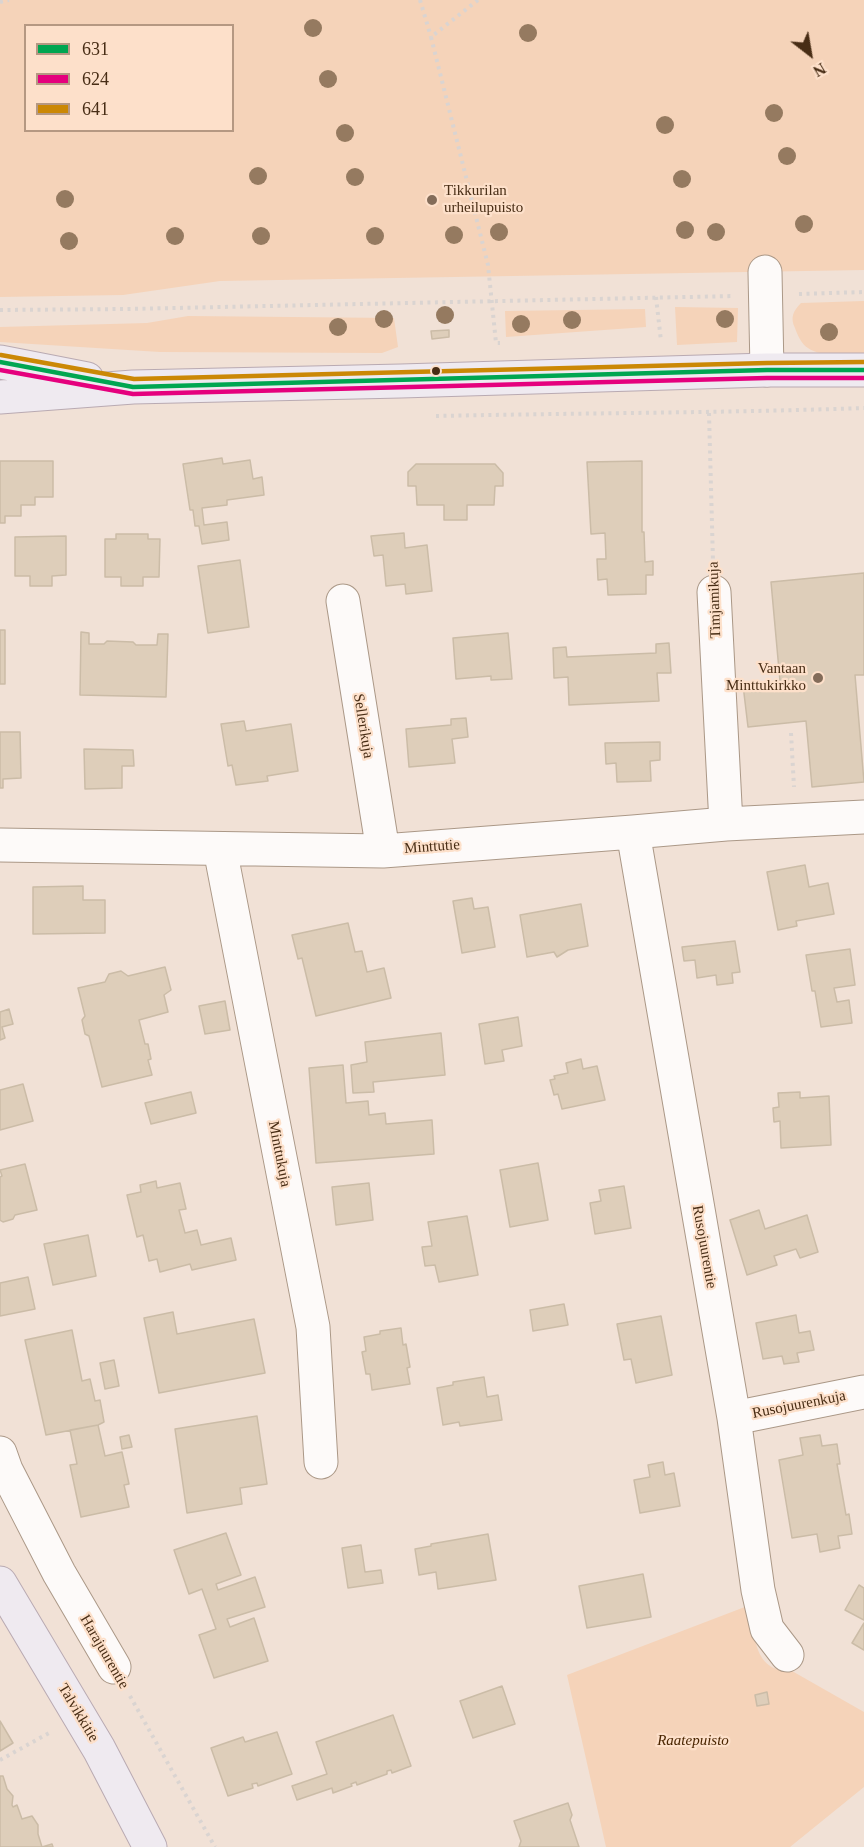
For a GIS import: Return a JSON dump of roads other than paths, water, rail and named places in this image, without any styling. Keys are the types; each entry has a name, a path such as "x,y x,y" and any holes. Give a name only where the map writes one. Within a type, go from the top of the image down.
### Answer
{"main road":[{"path":"0,362 133,387"},
{"path":"0,397 133,387 767,370 864,370"},
{"name":"Talvikkitie","path":"0,1583 99,1749 150,1847"}],"street":[{"path":"765,284 767,370"},
{"name":"Timjamikuja","path":"714,592 726,824"},
{"name":"Sellerikuja","path":"343,601 383,851"},
{"name":"Minttutie","path":"0,845 383,851 726,824 864,817"},
{"name":"Rusojuurentie","path":"633,832 734,1418 758,1590 767,1629 787,1655"},
{"name":"Minttukuja","path":"220,849 313,1327 321,1462"},
{"name":"Rusojuurenkuja","path":"734,1418 864,1392"},
{"name":"Harajuurentie","path":"0,1453 6,1470 59,1573 114,1667"}],"place":[{"name":"Tikkurilan urheilupuisto","path":"432,200"},
{"name":"Vantaan Minttukirkko","path":"818,678"}],"park label":[{"name":"Raatepuisto","path":"693,1741"}]}
